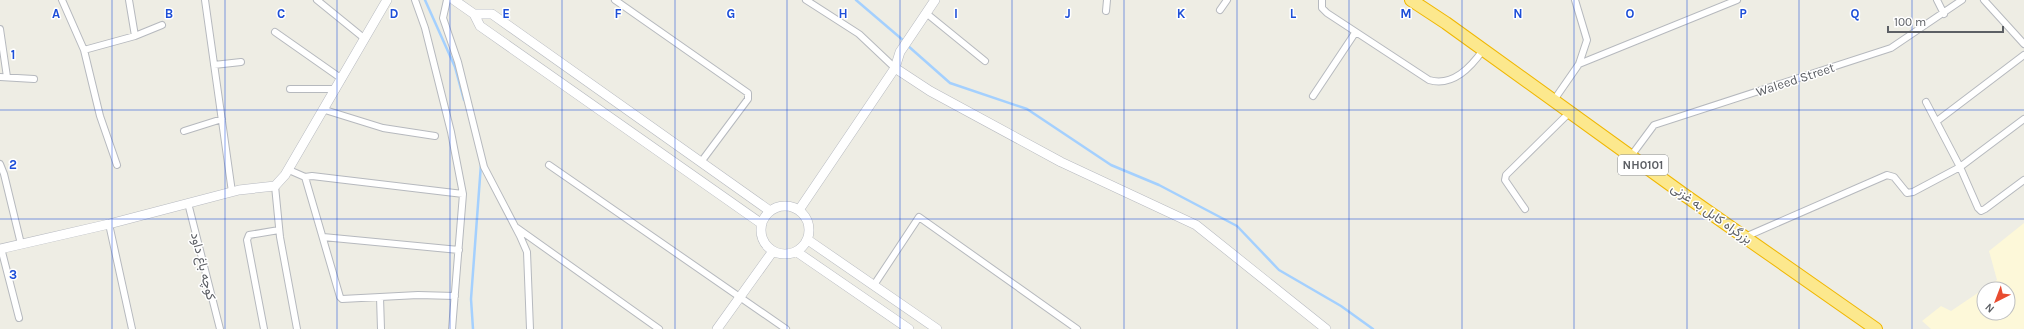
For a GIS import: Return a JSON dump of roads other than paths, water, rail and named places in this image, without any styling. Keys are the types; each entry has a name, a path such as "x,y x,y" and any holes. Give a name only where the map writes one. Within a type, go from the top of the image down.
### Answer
{"highway":[{"name":"بزرگراه کابل به غزنی","path":"1411,0 1876,329"}],"street":[{"path":"62,0 84,50 100,116 117,164"},
{"path":"129,0 135,36"},
{"path":"205,0 232,192"},
{"path":"317,0 365,39"},
{"path":"20,318 1,249 109,224 232,192 275,186 289,170 325,110 387,0"},
{"path":"415,0 425,28 451,132 463,194 452,329"},
{"path":"447,0 442,18 458,62 484,167 515,226 526,252 530,329"},
{"path":"454,0 474,14 480,26 762,224"},
{"path":"615,0 748,93 748,99 701,162"},
{"path":"806,0 859,34 895,68 930,91 1062,162 1196,225 1326,329"},
{"path":"799,210 895,68 900,52 935,0"},
{"path":"1106,11 1107,0"},
{"path":"1220,10 1227,0"},
{"path":"1322,0 1322,8 1355,33 1434,82 1454,78 1469,69 1483,50"},
{"path":"1554,100 1579,64 1587,40 1575,0"},
{"path":"1579,64 1737,0"},
{"path":"1937,0 1944,14"},
{"name":"Waleed Street","path":"1630,156 1654,124 1891,48 1944,14 1962,0"},
{"path":"1984,0 2024,44"},
{"path":"474,14 492,14 770,211"},
{"path":"924,16 985,61"},
{"path":"84,50 135,36 162,25"},
{"path":"0,29 7,76"},
{"path":"275,32 342,79"},
{"path":"1312,96 1355,33"},
{"path":"1937,121 2024,55"},
{"path":"214,65 241,62"},
{"path":"0,77 7,76 34,79"},
{"path":"290,89 336,89"},
{"path":"1926,102 1960,167 1978,208 1981,211 2024,180"},
{"path":"325,110 383,128 435,136"},
{"path":"1525,209 1505,180 1506,175 1570,112"},
{"path":"184,131 222,119"},
{"path":"1745,236 1887,175 1894,178 1907,193 1913,192 1960,167 2024,119"},
{"path":"0,164 4,174 20,244"},
{"path":"549,165 786,329"},
{"path":"289,170 304,177 312,176 463,194"},
{"path":"304,177 340,297 342,299 418,295 455,296"},
{"path":"275,186 279,230 297,329"},
{"name":"کوچه باغ داود","path":"188,203 220,329"},
{"path":"784,206 799,210 808,224 808,240 797,252 781,254 773,251 762,239 762,224 770,211 784,206"},
{"path":"874,285 919,217 1077,329"},
{"path":"109,224 132,329"},
{"path":"515,226 659,329"},
{"path":"264,329 247,240 249,235 279,230"},
{"path":"323,237 459,250"},
{"path":"808,240 937,329"},
{"path":"717,329 773,251"},
{"path":"797,252 909,329"},
{"path":"380,297 381,329"}],"waterway":[{"path":"425,0 455,67 464,100"},
{"path":"856,0 904,41"},
{"path":"907,45 950,83 1027,109 1111,165 1159,185 1237,226 1279,270 1341,306 1373,329"},
{"path":"473,329 471,299 481,164"}]}
